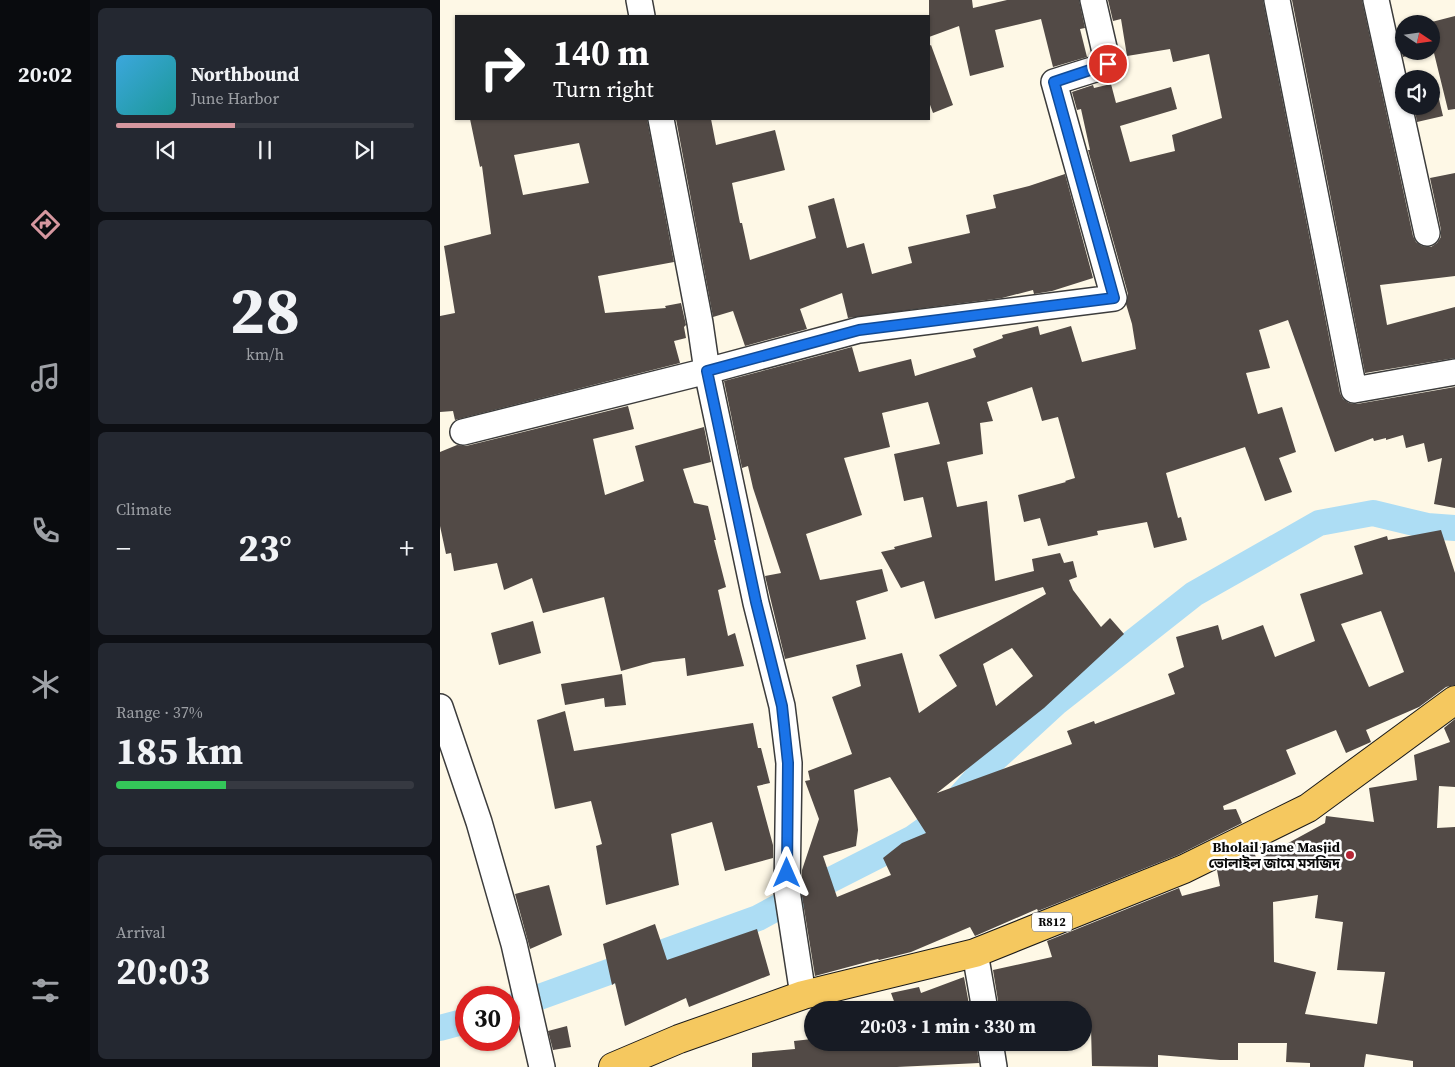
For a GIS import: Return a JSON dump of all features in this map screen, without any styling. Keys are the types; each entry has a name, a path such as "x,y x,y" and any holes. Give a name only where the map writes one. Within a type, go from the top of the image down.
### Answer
{"main road":[{"name":"R812","path":"613,1067 679,1039 803,995 976,952 1184,870 1308,808 1455,700"}],"street":[{"path":"638,0 642,15"},
{"path":"463,432 707,371 859,330 1114,298 1054,82 1108,64 1093,0"},
{"path":"1277,0 1354,390 1455,372"},
{"path":"1376,0 1427,233"},
{"path":"661,120 700,323 707,371 756,602 782,706 788,763 787,891 803,995"},
{"path":"440,707 479,822 514,944 542,1067"},
{"path":"976,952 984,1001"},
{"path":"991,1051 994,1067"}],"building":[{"path":"929,0 972,0 973,8 1007,0 1079,0 1085,28 1080,29 1087,57 1053,67 1041,19 995,30 1004,67 970,76 959,26 930,37"},
{"path":"1108,0 1263,0 1340,393 1343,399 1349,403 1357,404 1455,387 1455,508 1434,504 1442,458 1428,462 1424,443 1406,448 1403,435 1386,440 1386,438 1374,441 1373,438 1335,452 1288,320 1259,330 1270,368 1246,373 1258,414 1282,407 1296,452 1279,458 1292,492 1265,501 1245,447 1166,473 1178,518 1181,517 1187,540 1154,548 1147,522 1097,531 1098,535 1048,546 1040,518 1024,522 1018,495 1075,478 1058,417 1042,421 1032,387 987,402 993,421 980,423 983,454 947,462 957,507 987,501 995,581 1034,571 1032,559 1060,553 1064,563 1073,561 1077,577 1069,580 1073,590 1101,627 1110,618 1124,634 1044,708 937,793 1072,744 1067,731 1094,721 1095,724 1175,694 1168,674 1184,667 1176,637 1218,625 1222,640 1263,625 1275,657 1315,641 1300,594 1363,574 1354,546 1387,536 1388,540 1441,530 1455,573 1455,685 1446,687 1419,707 1366,730 1371,742 1346,753 1336,730 1286,750 1296,774 1223,806 1224,810 1236,809 1242,823 1178,855 1038,911 1037,909 975,936 970,927 911,952 815,976 801,890 802,870 819,819 805,781 810,780 808,771 852,754 832,697 861,686 856,665 902,653 919,713 957,686 939,655 1046,594 1043,587 935,619 924,581 901,588 881,552 932,537 923,497 904,501 894,454 940,444 928,402 882,413 890,447 844,458 862,515 806,534 820,580 882,569 888,591 856,601 866,639 785,659 765,576 781,573 753,488 748,466 742,468 724,381 852,347 859,372 911,359 915,376 976,357 973,349 1003,338 1002,335 1038,326 1040,335 1071,326 1082,362 1136,349 1132,324 1126,304 1128,294 1088,150 1090,150 1081,109 1077,110 1072,92 1093,85 1094,88 1111,84 1116,103 1171,87 1177,109 1120,126 1130,162 1175,151 1172,135 1222,118 1209,54 1173,62 1170,49 1127,56 1121,19 1113,21","holes":["1381,611 1404,672 1369,687 1341,624","1012,648 1033,676 996,706 983,664","890,777 926,833 902,843 883,858 891,875 837,897 823,856 856,846 858,830 854,790"]},
{"path":"1292,0 1362,0 1413,236 1416,242 1422,246 1431,247 1441,237 1430,178 1455,173 1455,276 1380,285 1387,325 1455,307 1455,358 1365,373"},
{"path":"1455,16 1455,109 1448,110 1440,70 1438,70 1436,60 1440,60 1440,20"},
{"path":"930,46 953,105 933,113 930,105"},
{"path":"1440,104 1443,116 1417,122 1416,115 1440,115"},
{"path":"470,120 647,120 674,262 598,276 605,313 666,308 665,306 681,303 686,325 684,327 686,338 674,341 680,363 455,420 453,411 440,412 440,316 455,313 444,246 491,234 482,166 480,167","holes":["579,143 589,183 523,195 514,155"]},
{"path":"676,120 711,120 716,145 775,130 785,170 732,183 750,260 816,238 808,206 834,198 847,248 864,243 872,274 912,263 908,247 970,233 966,215 996,208 993,195 1065,174 1093,278 1052,291 1034,294 1033,290 1002,298 848,318 842,293 800,309 807,329 745,346 733,311 713,317"},
{"path":"628,406 634,429 593,439 605,495 644,481 635,446 704,427 711,462 683,469 694,503 708,506 716,540 714,540 726,587 718,590 728,636 735,633 744,666 687,676 685,658 653,662 621,671 604,597 543,613 532,578 504,590 497,563 454,571 451,553 446,554 440,526 440,452 457,445 466,446"},
{"path":"533,621 541,653 499,665 491,633"},
{"path":"622,674 626,705 605,707 604,698 565,705 561,684"},
{"path":"565,711 574,751 753,723 758,748 761,748 770,783 757,786 773,845 773,858 725,871 712,822 671,834 679,885 606,905 596,846 602,844 591,801 555,809 537,720"},
{"path":"1455,719 1455,787 1439,786 1437,828 1455,827 1455,1067 1413,1067 1413,1061 1366,1054 1364,1067 1310,1067 1310,1063 1286,1062 1287,1043 1238,1043 1238,1060 1158,1055 1158,1067 1092,1066 1092,1001 998,1001 993,970 1052,957 1047,941 1179,888 1182,896 1220,886 1217,870 1254,852 1257,860 1325,823 1326,816 1374,822 1369,788 1417,780 1414,755 1450,742 1444,728","holes":["1318,895 1315,918 1343,922 1337,970 1385,972 1377,1024 1305,1014 1316,972 1274,962 1273,902"]},
{"path":"549,885 562,935 530,949 515,894"},
{"path":"655,924 667,960 757,929 770,975 689,1007 686,998 625,1026 615,983 612,985 603,944"},
{"path":"964,977 968,1001 894,1001 891,993 919,987 921,993"},
{"path":"567,1026 571,1047 553,1050 548,1031"},
{"path":"804,1040 804,1051 977,1051 979,1063 897,1067 752,1067 752,1053 795,1049 794,1041"}],"waterway":[{"path":"520,1004 758,918 913,838 941,818 985,768 1057,702 1194,594 1319,523 1373,513 1427,526 1455,528"},
{"path":"440,1028 455,1024"}],"place":[{"name":"Bholail Jame Masjid ভোলাইল জামে মসজিদ","path":"1350,855"}],"route":[{"path":"787,873 788,763 782,706 756,602 707,371 859,330 1114,298 1054,82 1108,64"}]}
